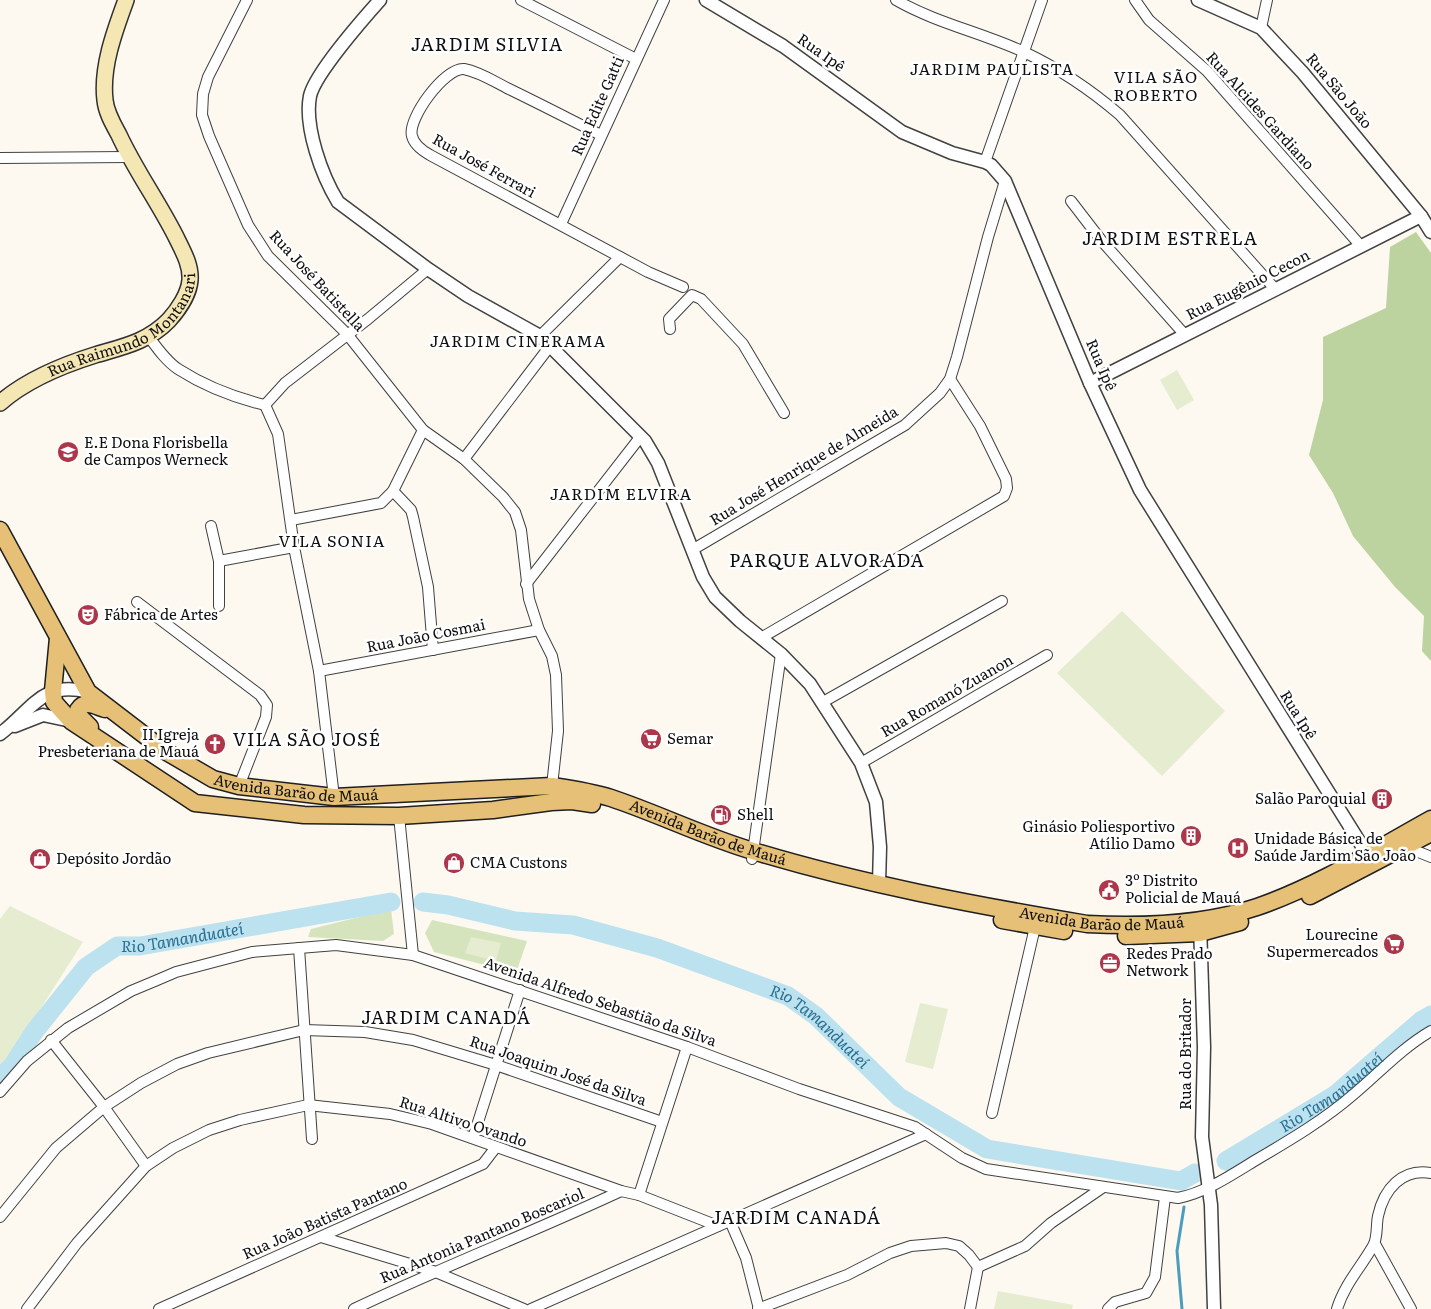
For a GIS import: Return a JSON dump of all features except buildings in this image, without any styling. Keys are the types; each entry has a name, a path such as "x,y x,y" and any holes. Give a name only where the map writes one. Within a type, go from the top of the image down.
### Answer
{"main road":[{"name":"Rua Raimundo Montanari","path":"0,403 46,374 92,356 135,344 149,337 169,320 188,290 190,272 188,262 170,225 128,157 105,101 104,83 115,34 126,0"},
{"path":"0,530 88,692"},
{"path":"58,638 53,690 57,708 71,721"},
{"name":"Avenida Barão de Mauá","path":"88,692 165,752 199,773 239,786 334,797 552,786 612,798 753,855"},
{"path":"93,735 92,729 79,716 78,710 80,706 88,704 115,712"},
{"name":"Avenida Barão de Mauá","path":"71,721 196,803 304,815 400,816 493,810 551,802 585,802 617,810 753,855 824,881 930,896 1087,924 1200,926 1258,907 1294,892 1431,819"},
{"path":"491,789 497,800 493,810"},
{"name":"Avenida Barão de Mauá","path":"879,889 1035,927 1114,937 1200,926 1277,911 1330,887 1431,833"},
{"path":"1330,887 1332,882 1356,866 1368,854"}],"street":[{"name":"Rua José Batistella","path":"247,0 208,77 203,94 202,115 217,156 259,244 268,256 347,334 423,430 464,459 503,497 515,512 521,530 526,584 539,630 552,656 558,697 558,731 552,786"},
{"path":"380,0 333,58 311,94 310,106 316,150 322,173 338,202 428,269 468,296 540,336 641,436 658,463 703,577 715,597 781,654 810,684 861,763 876,802 880,847 879,889"},
{"path":"521,0 636,58"},
{"name":"Rua Edite Gatti","path":"561,224 664,0"},
{"name":"Rua Ipê","path":"706,0 783,46 902,132 952,153 985,162 991,165 1005,181 1090,383 1140,490 1368,854"},
{"path":"896,0 975,34 1023,52 1076,83 1120,115 1276,290"},
{"path":"985,162 1042,0"},
{"name":"Rua Alcides Gardiano","path":"1135,0 1149,20 1208,71 1360,245"},
{"name":"Rua São João","path":"1198,0 1261,28 1308,79 1427,223"},
{"path":"1261,28 1267,0"},
{"name":"Rua José Ferrari","path":"602,135 482,76 460,69 446,75 442,80 413,123 412,137 416,144 430,155 620,257 683,287"},
{"path":"0,158 128,157"},
{"name":"Rua José Henrique de Almeida","path":"692,550 904,425 931,403 950,379 1005,181"},
{"path":"1071,201 1101,240 1185,335"},
{"name":"Rua Eugênio Cecon","path":"1090,383 1276,290 1360,245 1427,223"},
{"path":"540,336 620,257"},
{"path":"265,405 285,383 428,269"},
{"path":"670,329 669,319 692,295 701,299 743,344 784,413"},
{"path":"149,337 167,360 177,368 205,383 265,405 278,434 292,520 294,547 320,671 334,797"},
{"path":"464,459 550,346"},
{"path":"761,638 1004,496 1007,488 1006,478 980,426 950,379"},
{"path":"292,520 381,503 393,491 423,430"},
{"path":"526,584 641,436"},
{"path":"393,491 411,510 413,517 428,587 433,650"},
{"path":"211,526 219,561 219,606"},
{"path":"219,561 294,547"},
{"path":"823,702 1002,601"},
{"path":"137,602 260,695 267,705 266,717 239,786"},
{"name":"Rua João Cosmai","path":"320,671 539,630"},
{"path":"753,855 781,654"},
{"name":"Rua Romanó Zuanon","path":"861,763 1047,654"},
{"name":"Avenida Barão de Mauá","path":"2,733 41,697 53,690 75,688 88,692"},
{"name":"Avenida Barão de Mauá","path":"2,733 31,718 43,715 71,721"},
{"path":"400,816 412,955"},
{"path":"1406,848 1431,857"},
{"name":"Rua do Britador","path":"1200,926 1204,1048 1202,1137 1211,1205 1214,1309"},
{"path":"992,1113 1035,927"},
{"name":"Avenida Alfredo Sebastião da Silva","path":"0,1092 27,1061 51,1040 132,991 176,972 252,952 336,945 412,955 687,1047 799,1088 891,1118 926,1134 962,1158 986,1169 1178,1198 1208,1188 1313,1126 1355,1094 1390,1060 1415,1040 1431,1031"},
{"path":"299,948 308,1106 312,1139"},
{"path":"473,1138 520,990"},
{"name":"Rua Joaquim José da Silva","path":"2,1210 56,1148 104,1107 141,1083 177,1064 246,1043 304,1030 365,1032 413,1040 496,1065 662,1122"},
{"path":"51,1040 104,1107 146,1166"},
{"path":"640,1195 687,1047"},
{"name":"Rua Altivo Ovando","path":"28,1309 77,1243 146,1166 173,1148 209,1130 240,1120 308,1106 390,1114 473,1138 621,1191 640,1195 718,1226"},
{"path":"536,1308 621,1268 689,1241 718,1226 926,1134"},
{"name":"Rua João Batista Pantano","path":"159,1309 483,1164 496,1147"},
{"path":"1337,1309 1351,1281 1375,1244 1378,1216 1390,1188 1398,1179 1406,1175 1417,1172 1431,1174"},
{"path":"978,1267 1025,1246 1051,1223 1102,1188"},
{"name":"Rua Antonia Pantano Boscariol","path":"354,1309 433,1271 540,1228 621,1191"},
{"path":"1108,1309 1115,1302 1146,1293 1155,1277 1165,1196"},
{"path":"730,1221 746,1258 759,1309 847,1275 890,1253 911,1246 946,1243 959,1246 978,1267 970,1309"},
{"path":"321,1237 433,1271 524,1309"},
{"path":"1375,1244 1411,1309"}],"green space":[{"path":"1416,232 1431,253 1431,661 1422,651 1424,616 1395,587 1353,536 1333,493 1309,455 1323,400 1323,337 1386,308 1390,247"},
{"path":"1177,370 1194,400 1177,410 1160,380"},
{"path":"1122,611 1225,711 1162,776 1057,673"},
{"path":"10,906 83,942 0,1072 0,919"},
{"path":"391,909 394,934 383,941 308,937 311,929"},
{"path":"432,920 527,941 516,973 434,952 425,933"},
{"path":"471,937 501,943 496,961 465,953"},
{"path":"920,1003 948,1009 933,1069 905,1062"},
{"path":"998,1291 1073,1305 1072,1309 994,1309"}],"waterway":[{"name":"Rio Tamanduateí","path":"0,1078 13,1065 34,1032 86,967 117,946 140,946 391,902"},
{"name":"Rio Tamanduateí","path":"423,902 448,905 515,921 573,925 657,948 788,996 816,1016 899,1097 987,1149 1181,1181 1195,1173"},
{"name":"Rio Tamanduateí","path":"1226,1161 1335,1095 1422,1020 1431,1015"},
{"path":"1182,1309 1177,1251 1184,1207"}],"place":[{"name":"E.E Dona Florisbella de Campos Werneck","path":"68,452"},
{"name":"Fábrica de Artes","path":"88,615"},
{"name":"Semar","path":"651,739"},
{"name":"II Igreja Presbeteriana de Mauá","path":"215,744"},
{"name":"Salão Paroquial","path":"1382,799"},
{"name":"Shell","path":"721,815"},
{"name":"Ginásio Poliesportivo Atílio Damo","path":"1191,836"},
{"name":"Unidade Básica de Saúde Jardim São João","path":"1238,848"},
{"name":"Depósito Jordão","path":"40,859"},
{"name":"CMA Custons","path":"454,863"},
{"name":"3º Distrito Policial de Mauá","path":"1109,890"},
{"name":"Lourecine Supermercados","path":"1394,944"},
{"name":"Redes Prado Network","path":"1110,963"}],"district":[{"name":"JARDIM SILVIA","path":"487,45"},
{"name":"JARDIM PAULISTA","path":"992,69"},
{"name":"VILA SÃO ROBERTO","path":"1156,86"},
{"name":"JARDIM ESTRELA","path":"1170,239"},
{"name":"JARDIM CINERAMA","path":"518,341"},
{"name":"JARDIM ELVIRA","path":"621,494"},
{"name":"VILA SONIA","path":"332,541"},
{"name":"PARQUE ALVORADA","path":"827,561"},
{"name":"VILA SÃO JOSÉ","path":"307,740"},
{"name":"JARDIM CANADÁ","path":"446,1018"},
{"name":"JARDIM CANADÁ","path":"796,1218"}]}
